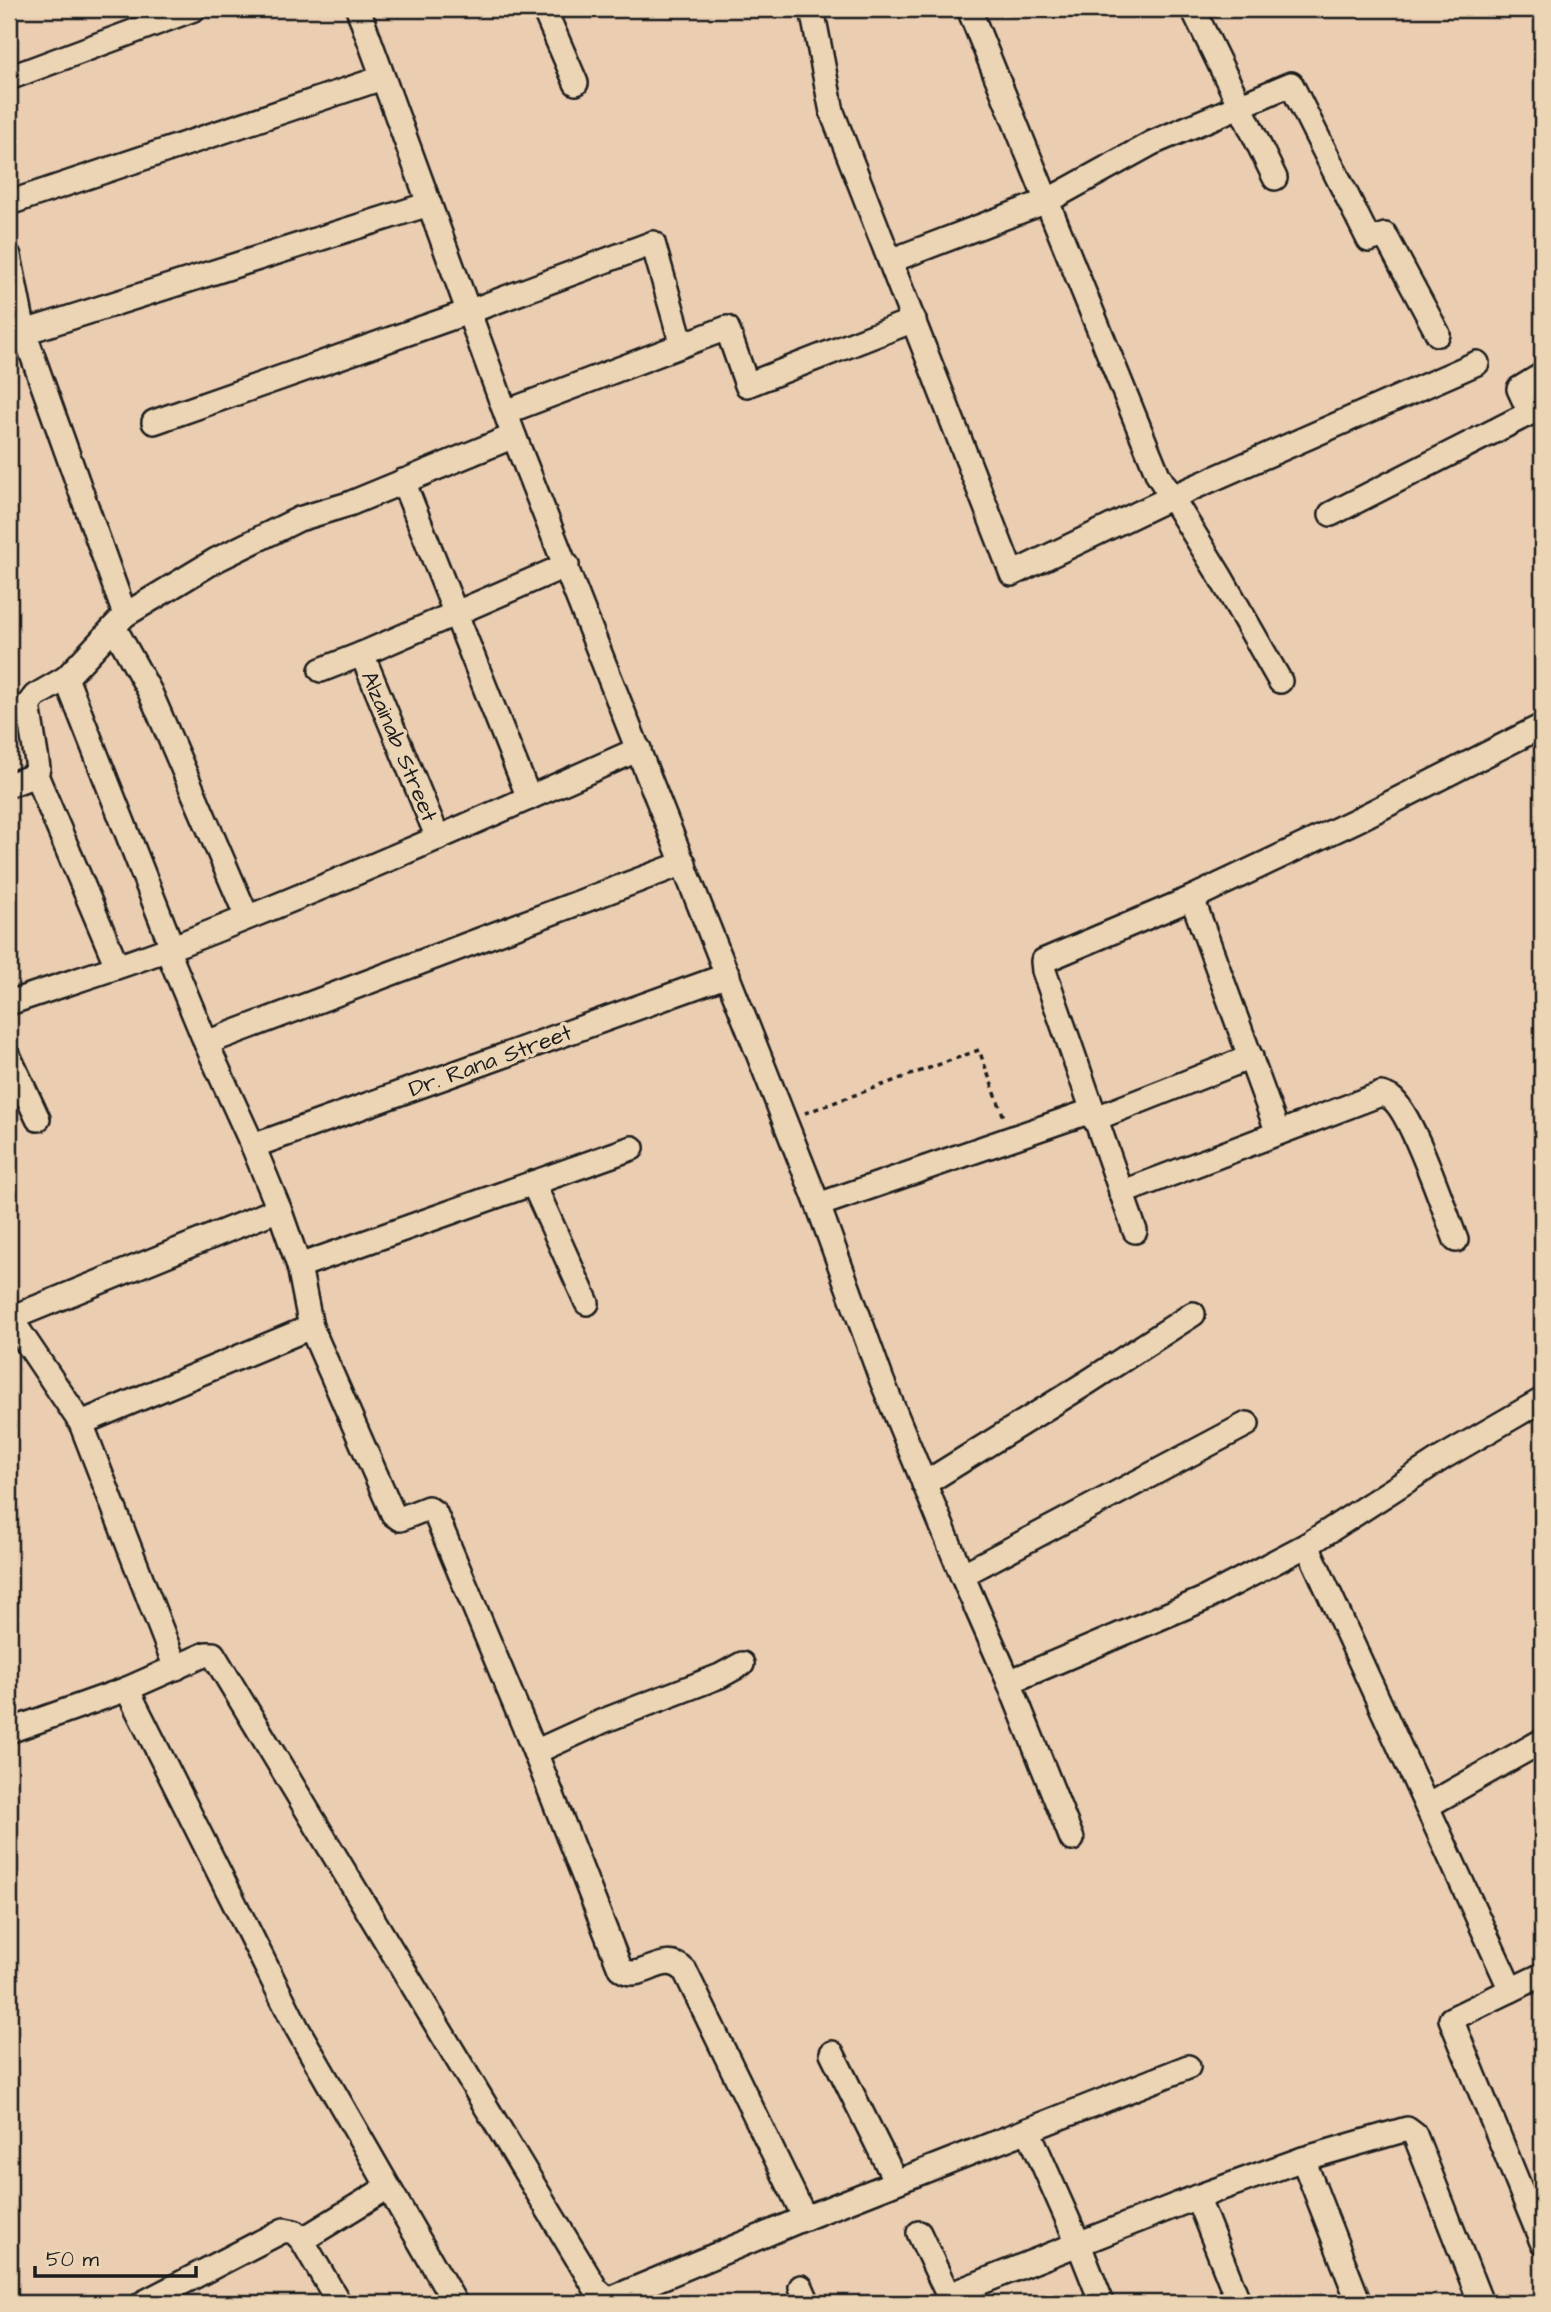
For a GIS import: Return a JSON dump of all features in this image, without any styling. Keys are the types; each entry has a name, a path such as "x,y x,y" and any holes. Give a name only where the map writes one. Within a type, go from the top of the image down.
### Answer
{"street":[{"path":"9,78 194,9"},
{"path":"358,9 514,436 785,1120 882,1381 1072,1839"},
{"path":"544,9 576,83"},
{"path":"812,9 832,112 1012,574 1172,497 1477,363"},
{"path":"969,9 1158,475 1280,681"},
{"path":"1194,9 1275,178"},
{"path":"9,203 382,78"},
{"path":"890,261 1047,201 1152,143 1241,107 1291,83 1369,240 1385,235 1438,334"},
{"path":"17,335 429,204"},
{"path":"154,422 468,312 653,243 682,345"},
{"path":"9,256 17,335 119,621 247,917"},
{"path":"506,412 727,328 747,385 914,320"},
{"path":"1331,514 1530,413 1519,389 1542,375"},
{"path":"117,966 36,775 37,753 28,705 35,696 66,678 119,621 216,560 299,519 349,504 514,436"},
{"path":"403,481 529,798"},
{"path":"321,670 567,565"},
{"name":"Alzainab Street","path":"362,654 438,838"},
{"path":"66,678 206,1043 279,1209 299,1266 311,1327 393,1514 400,1519 428,1507 435,1513 535,1752 620,1968 625,1973 632,1973 671,1962 685,1971 805,2218"},
{"path":"1135,1231 1093,1115 1044,971 1043,961 1192,898 1359,819 1542,726"},
{"path":"9,1003 169,948 247,917 438,838 639,749"},
{"path":"9,785 36,775"},
{"path":"206,1043 684,863"},
{"path":"1192,898 1278,1133"},
{"name":"Dr. Rana Street","path":"253,1146 728,975"},
{"path":"9,1056 38,1119"},
{"path":"818,1205 1012,1138 1093,1115 1251,1058"},
{"path":"1121,1193 1381,1094 1391,1098 1400,1107 1416,1138 1456,1240"},
{"path":"299,1266 632,1148"},
{"path":"533,1183 587,1303"},
{"path":"176,1668 81,1423 10,1317 279,1209"},
{"path":"924,1484 1193,1314"},
{"path":"81,1423 311,1327"},
{"path":"1009,1682 1204,1600 1307,1545 1443,1458 1542,1400"},
{"path":"962,1575 1248,1424"},
{"path":"1307,1545 1511,1990"},
{"path":"9,1731 127,1689 206,1654 214,1654 596,2289 608,2300 805,2218 1188,2067"},
{"path":"535,1752 603,1721 720,1676 742,1664"},
{"path":"127,1689 297,2028 455,2303"},
{"path":"1427,1806 1542,1741"},
{"path":"1542,1975 1451,2019 1542,2242"},
{"path":"832,2053 896,2182"},
{"path":"919,2234 951,2302 959,2291 1197,2197 1303,2160 1407,2129 1415,2135 1481,2303"},
{"path":"1028,2130 1102,2303"},
{"path":"1303,2160 1359,2303"},
{"path":"302,2240 388,2187"},
{"path":"1197,2197 1239,2303"},
{"path":"143,2303 284,2230 294,2232 302,2240 339,2303"}],"path":[{"path":"785,1120 979,1050 1012,1138"}]}
